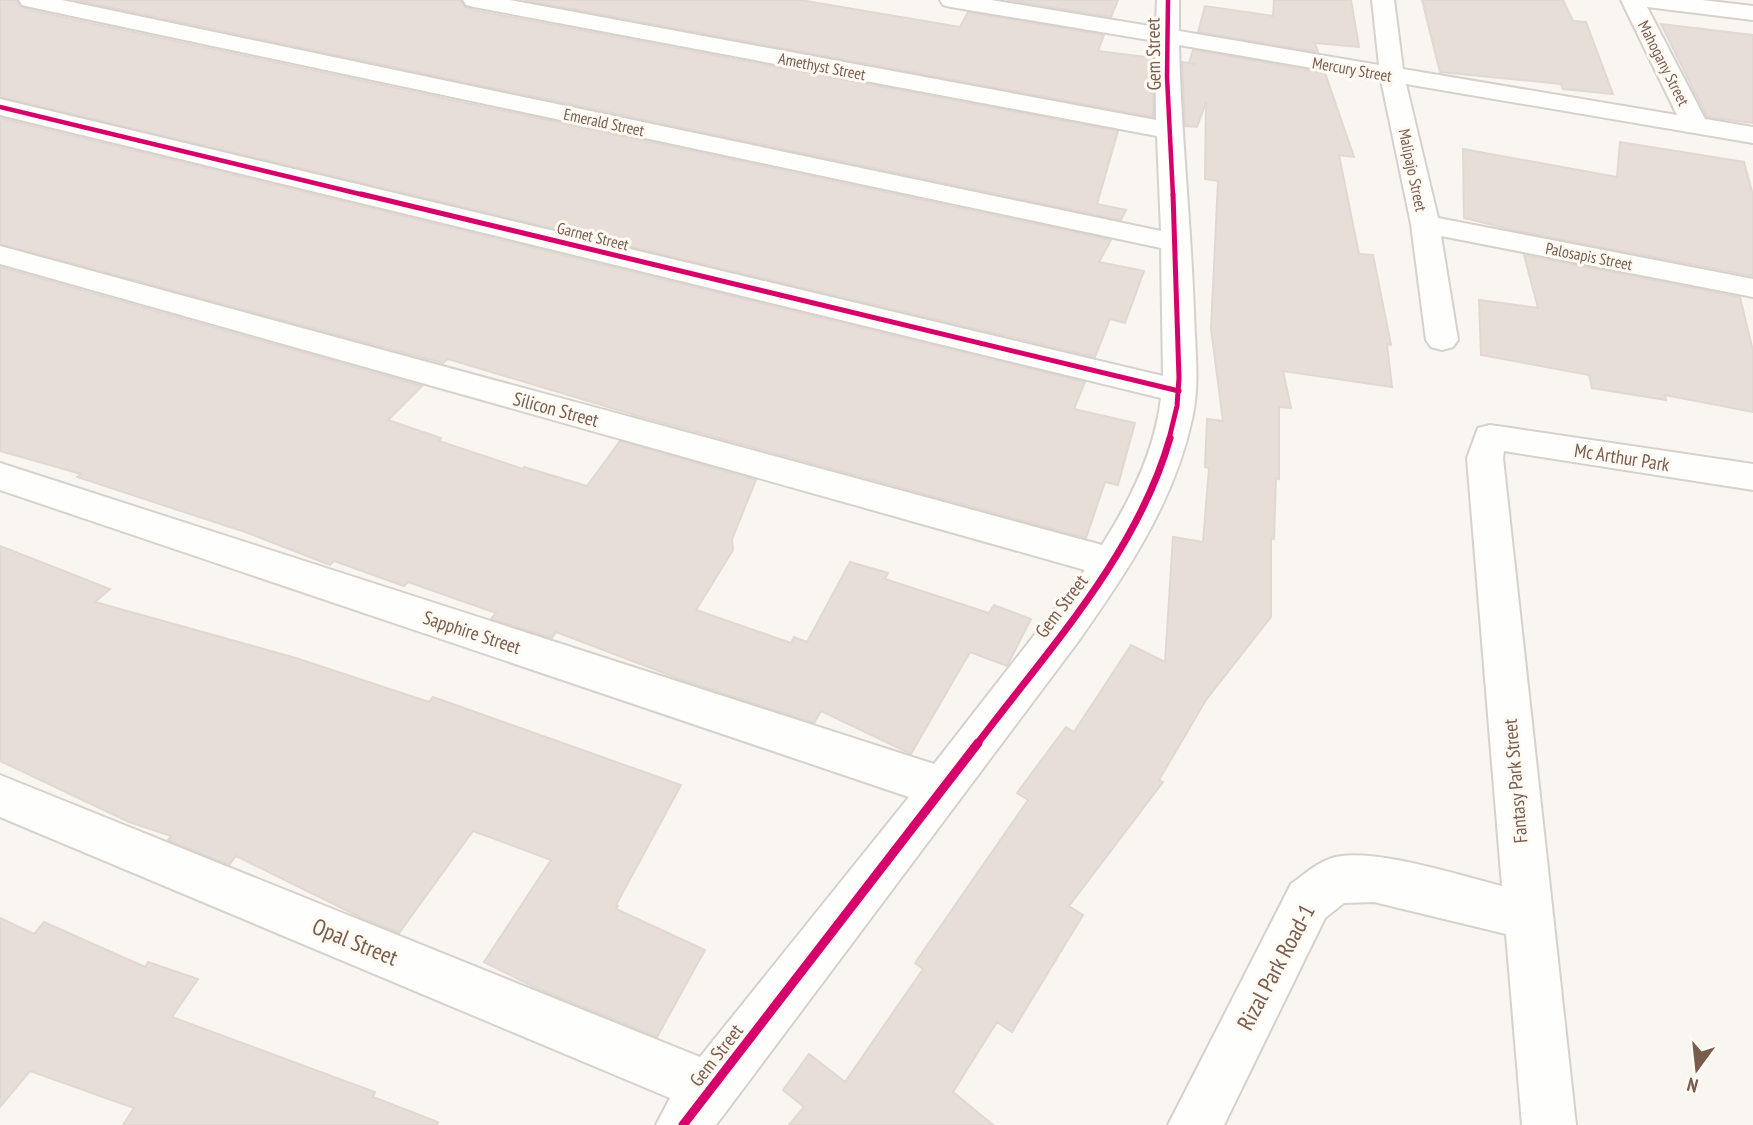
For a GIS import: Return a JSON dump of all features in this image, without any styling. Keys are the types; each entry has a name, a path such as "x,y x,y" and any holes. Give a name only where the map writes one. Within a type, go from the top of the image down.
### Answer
{"street":[{"name":"Emerald Street","path":"30,0 1177,243"},
{"name":"Amethyst Street","path":"474,0 1171,131"},
{"name":"Mercury Street","path":"951,0 1167,18 1392,76 1753,135"},
{"name":"Malipajo Street","path":"1383,0 1392,76 1425,224 1442,340"},
{"name":"Mahogany Street","path":"1632,0 1696,126"},
{"path":"1646,0 1753,13"},
{"name":"Gem Street","path":"697,1107 944,788 1112,564 1153,489 1175,420 1179,391 1177,243 1167,18"},
{"name":"Garnet Street","path":"0,107 1179,391"},
{"name":"Palosapis Street","path":"1425,224 1753,288"},
{"name":"Silicon Street","path":"0,255 1112,564"},
{"name":"Mc Arthur Park","path":"1490,437 1752,481"},
{"name":"Fantasy Park Street","path":"1490,437 1485,458 1549,1125"},
{"name":"Sapphire Street","path":"0,476 944,788"},
{"name":"Opal Street","path":"0,796 697,1107"},
{"name":"Rizal Park Road-1","path":"1195,1125 1297,920 1308,901 1335,880 1374,879 1528,916"}],"building":[{"path":"0,0 16,0 20,6 29,10 1111,240 1099,262 1144,271 1125,323 1110,319 1095,357 0,97"},
{"path":"75,0 460,0 464,6 473,10 1118,131 1097,204 1126,210 1121,220"},
{"path":"524,0 800,0 960,27 968,12 1104,35 1098,51 1153,58 1153,117"},
{"path":"1007,0 1118,0 1111,17"},
{"path":"1274,0 1351,0 1359,47 1315,43 1318,52 1198,32 1205,6 1273,16"},
{"path":"1422,0 1563,0 1573,21 1586,22 1613,94 1563,89 1561,84 1440,72"},
{"path":"1661,24 1753,35 1753,123 1707,117"},
{"path":"1193,50 1325,73 1354,157 1339,155 1359,254 1373,255 1391,345 1387,344 1392,387 1283,371 1291,408 1279,407 1279,479 1276,478 1274,539 1271,538 1271,617 1206,700 1159,780 1163,782 1069,906 1083,915 1012,1032 997,1022 953,1092 993,1125 789,1125 804,1107 783,1090 809,1054 845,1082 923,969 915,963 1028,800 1017,793 1066,727 1074,732 1131,645 1165,662 1173,537 1203,542 1209,468 1205,467 1207,419 1223,421 1211,329 1218,181 1205,179 1206,102 1197,127 1185,126 1182,62 1195,64 1189,63"},
{"path":"0,118 1085,382 1074,409 1135,423 1118,485 1105,482 1086,538 638,416 448,359 443,363 0,244"},
{"path":"1620,142 1744,162 1753,195 1753,276 1517,231 1464,218 1463,149 1617,177"},
{"path":"1524,255 1740,297 1753,351 1753,412 1665,395 1666,400 1592,388 1589,375 1481,355 1479,300 1538,308"},
{"path":"0,267 422,386 388,420 441,438 439,441 523,469 524,467 587,486 620,441 756,480 732,539 733,550 696,610 791,643 794,637 807,642 850,562 888,573 885,579 989,613 994,605 1031,619 1007,666 970,652 911,754 821,711 814,723 685,681 556,632 552,638 491,619 496,613 408,582 404,586 334,561 330,565 248,533 77,477 81,474 0,451"},
{"path":"0,546 110,589 95,602 296,658 429,702 433,697 681,785 616,905 616,909 705,950 657,1037 536,988 484,962 551,860 473,831 399,933 362,918 236,856 229,865 168,840 171,836 129,822 0,761"},
{"path":"0,918 34,934 44,922 145,967 148,962 198,979 172,1017 375,1092 373,1097 438,1122 437,1125 123,1125 134,1108 30,1071 0,1107"}],"cycle path":[{"path":"683,1125 1087,598 1110,565 1149,495 1164,458 1175,419 1179,378 1177,271 1167,77 1168,0"},
{"path":"0,107 1179,391"}]}
